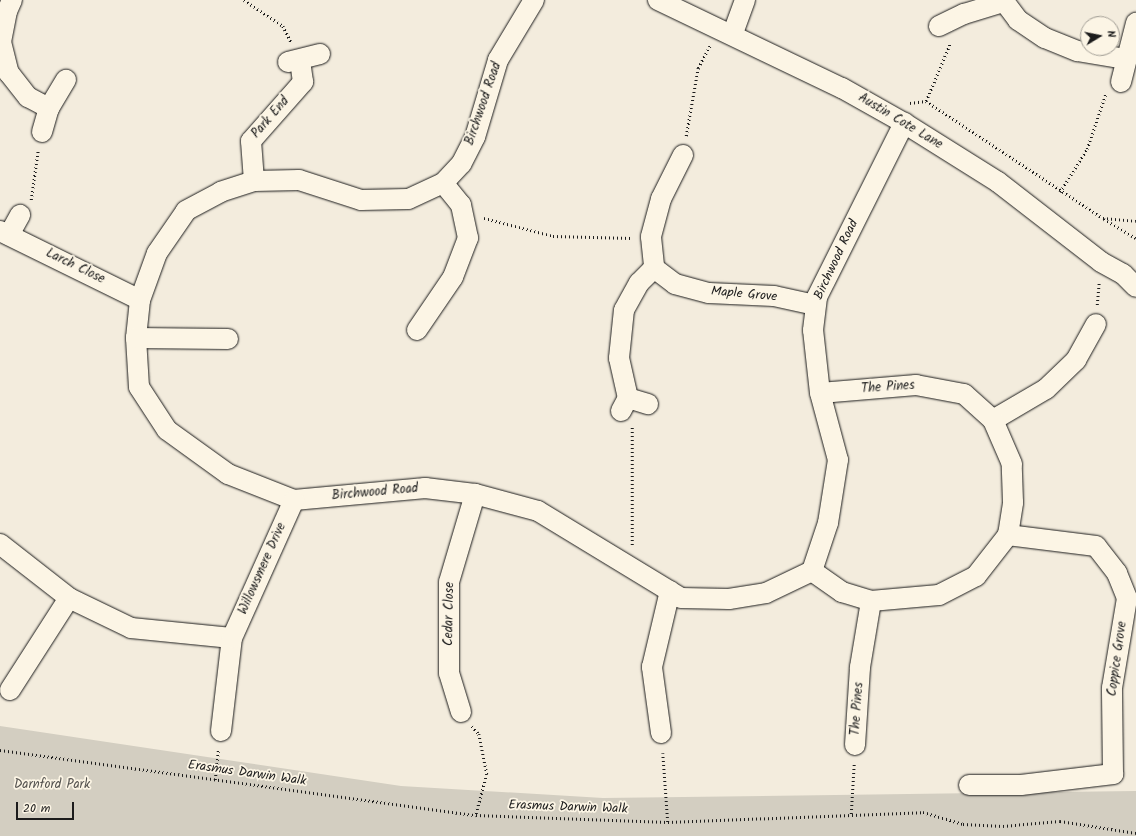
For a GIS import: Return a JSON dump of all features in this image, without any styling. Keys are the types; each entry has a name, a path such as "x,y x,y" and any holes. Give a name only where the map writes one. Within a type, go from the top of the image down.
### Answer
{"street":[{"path":"12,0 7,11 1,42 9,73 28,97 49,108"},
{"name":"Birchwood Road","path":"534,0 498,60 475,137 465,157 443,183 408,199 361,200 299,180 254,180 222,192 186,211 157,253 140,300 136,338 139,387 166,430 228,474 294,500 425,488 475,494 538,511 681,598 729,600 766,593 812,571 828,523 838,460 820,393 813,330 815,304 817,297 904,123"},
{"name":"Austin Cote Lane","path":"658,0 726,31 842,88 904,123 998,182 1101,262 1132,278"},
{"path":"726,31 745,0"},
{"path":"952,15 1003,1 1018,20 1045,38 1077,52 1126,59"},
{"path":"1120,82 1136,23"},
{"path":"294,61 320,54"},
{"name":"Park End","path":"254,180 251,141 303,82 294,61"},
{"path":"42,132 49,108 66,80"},
{"path":"648,404 624,404 619,358 624,310 639,283 654,268 651,237 661,199 683,155"},
{"path":"417,330 453,277 468,238 461,205 443,183"},
{"name":"Larch Close","path":"20,215 4,233 140,300"},
{"name":"Maple Grove","path":"654,268 675,284 709,293 774,296 815,304"},
{"path":"993,420 1046,388 1076,360 1096,324"},
{"path":"136,338 228,339"},
{"name":"The Pines","path":"812,571 842,592 871,601 939,595 976,576 1008,535 1013,502 1012,464 993,420 964,394 916,385 820,393"},
{"name":"Cedar Close","path":"461,712 449,673 449,582 475,494"},
{"name":"Willowsmere Drive","path":"221,732 232,638 294,500"},
{"name":"Coppice Grove","path":"969,785 1021,785 1113,774 1112,688 1127,598 1116,573 1096,546 1008,535"},
{"path":"0,544 69,598 131,628 232,638"},
{"path":"661,733 652,667 670,592"},
{"path":"10,690 69,598"},
{"name":"The Pines","path":"855,745 860,667 871,601"}],"path":[{"path":"244,0 283,26 294,61"},
{"path":"952,15 951,40 926,101 1060,192 1136,238"},
{"path":"683,155 698,68 726,31"},
{"path":"1060,192 1087,149 1110,80 1120,82"},
{"path":"20,215 33,197 37,154 42,132"},
{"path":"461,205 482,217 553,236 600,236 615,240 651,237"},
{"path":"1103,218 1136,221"},
{"path":"1096,324 1101,262"},
{"path":"624,404 633,429 634,534 629,566"},
{"path":"461,712 479,734 487,774 476,815"},
{"path":"215,780 221,732"},
{"path":"661,733 668,822"},
{"path":"851,814 855,745"},
{"name":"Erasmus Darwin Walk","path":"0,750 476,815 668,822 923,812 963,824 1003,826 1060,821 1136,832"}],"green space":[{"name":"Darnford Park","path":"0,726 401,786 603,798 1136,791 1136,836 0,836"}]}
